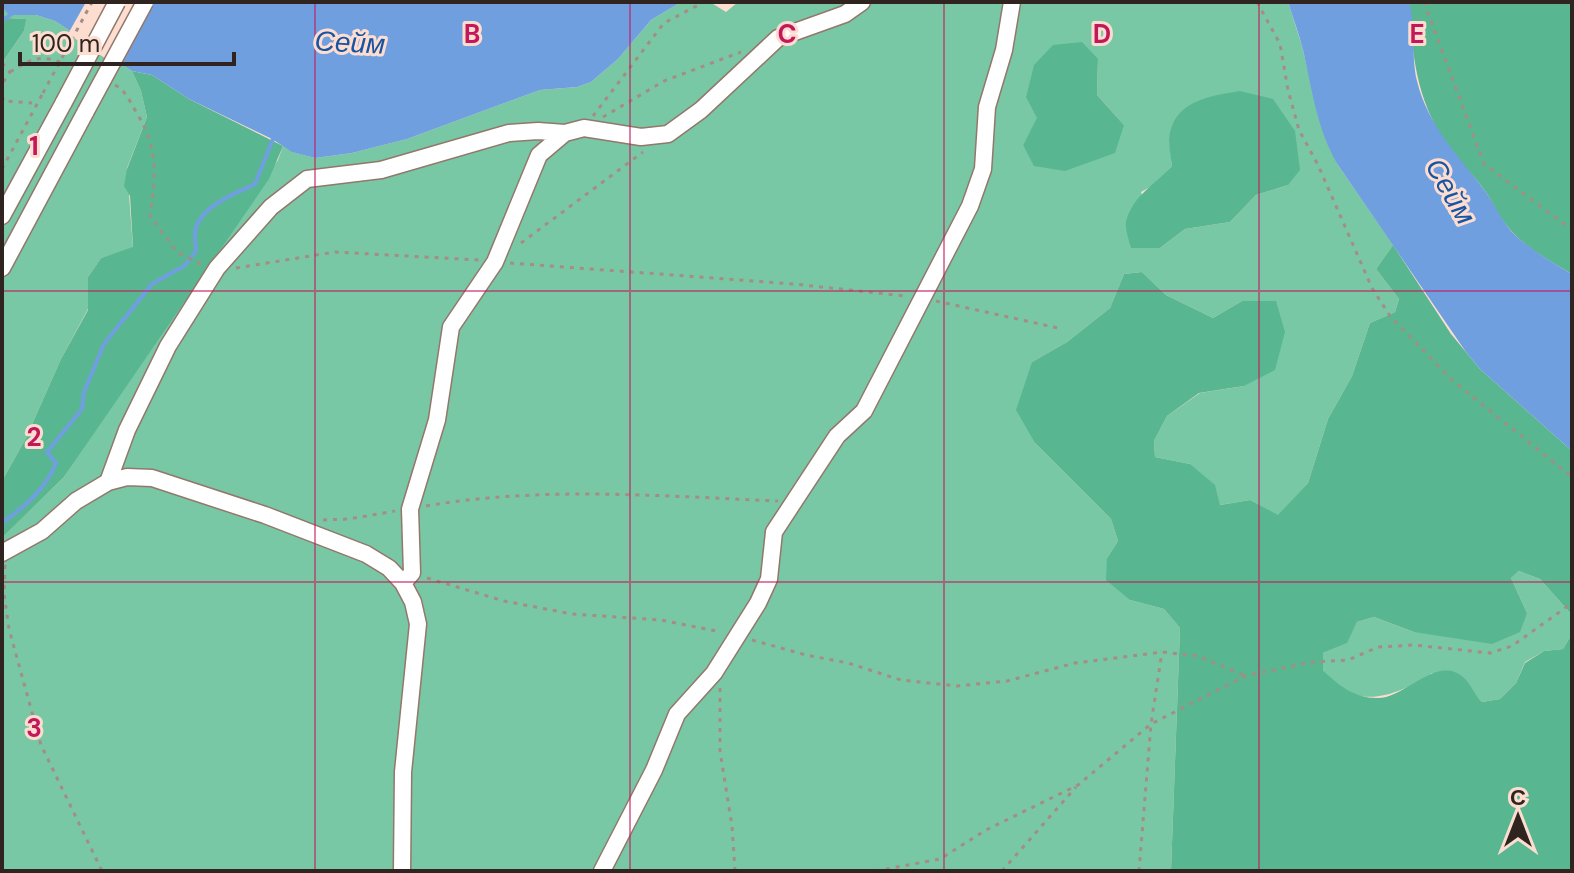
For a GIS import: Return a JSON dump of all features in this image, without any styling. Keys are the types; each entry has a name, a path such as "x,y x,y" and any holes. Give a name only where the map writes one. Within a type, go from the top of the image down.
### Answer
{"street":[{"path":"2,216 117,2"},
{"path":"2,268 145,2"},
{"path":"108,482 127,430 168,346 217,268 271,207 307,179 381,170 509,133 565,133 584,128 641,137 668,134 701,110 778,38 845,14 862,2"},
{"path":"602,871 648,782 677,714 714,673 758,603 769,579 774,532 837,436 864,411 970,206 983,169 987,107 1004,50 1012,2"},
{"path":"402,871 403,772 418,624 408,578 410,509 437,420 451,327 495,262 539,155 565,133"},
{"path":"4,553 42,531 76,501 108,482 127,477 152,478 265,515 366,554 408,578"}],"path":[{"path":"2,169 92,2"},
{"path":"584,128 664,23 704,2"},
{"path":"1257,2 1280,44 1299,130 1318,165 1372,288 1390,316 1452,380 1572,477"},
{"path":"1424,2 1484,164 1572,230"},
{"path":"584,128 664,81 749,49"},
{"path":"2,84 10,72 25,62 45,56"},
{"path":"2,63 10,72"},
{"path":"2,96 4,101 32,103"},
{"path":"520,243 643,152"},
{"path":"495,262 794,284 923,298 1058,328"},
{"path":"322,520 349,519 464,499 568,494 794,501"},
{"path":"4,553 4,594 9,629 41,745 102,871"},
{"path":"408,578 572,614 661,620 848,663 901,680 957,686 1007,681 1075,663 1162,652 1198,656 1245,676"},
{"path":"1002,871 1078,785 1151,724 1245,676 1311,662 1348,660 1378,647 1414,645 1490,653 1512,646 1572,603"},
{"path":"1139,871 1151,724 1162,652"},
{"path":"714,673 722,693 720,751 732,826 735,871"},
{"path":"876,871 940,859 986,830 1078,785"},
{"path":"895,869 904,871"},
{"path":"803,871 834,871"}],"green space":[{"path":"681,2 710,2 726,12 738,2 1288,2 1321,125 1338,165 1393,245 1376,269 1399,299 1395,312 1370,323 1352,376 1328,419 1308,483 1278,516 1250,500 1220,505 1190,464 1155,457 1154,441 1167,416 1200,393 1244,386 1242,301 1213,318 1166,295 1142,272 1124,274 1110,308 1067,342 1032,362 1035,443 1111,519 1118,541 1107,558 1130,600 1164,609 1180,628 1171,871 2,871 2,538 64,477 278,160 283,146 315,158 352,153 407,139 540,90 577,87 591,82 618,59 651,20","holes":["1098,59 1097,95 1124,125 1023,145 1038,118","1169,139 1288,185 1256,195 1230,222 1185,229 1160,248 1141,192 1157,183 1172,166"]},
{"path":"1409,2 1572,2 1572,274 1514,234 1436,127 1417,75"},
{"path":"2,7 9,14 36,15 55,21 132,71 147,117 127,168 133,248 101,258 88,277 88,309 2,481 2,63 24,31 25,19 5,18"},
{"path":"2,14 6,18 26,19 24,31 2,63"},
{"path":"1082,42 1098,59 1097,95 1124,125 1115,153 1065,171 1034,166 1023,145 1037,118 1026,97 1034,65 1053,45"},
{"path":"132,71 152,75 189,99 283,146 269,179 64,477 2,538 2,481 88,310 88,277 101,258 133,247 130,196 124,186 127,169 147,117"},
{"path":"1240,91 1273,99 1295,131 1300,170 1288,185 1256,195 1230,222 1185,229 1160,248 1131,248 1126,225 1129,213 1139,198 1172,166 1169,140 1177,117 1205,98"},
{"path":"1393,245 1451,334 1480,369 1572,451 1572,615 1540,579 1519,571 1511,578 1527,613 1520,632 1492,644 1414,632 1374,617 1357,622 1347,643 1323,653 1323,670 1347,690 1377,698 1398,692 1431,674 1453,671 1466,680 1482,702 1500,699 1516,683 1525,663 1544,651 1563,649 1572,634 1572,871 1171,871 1180,628 1164,609 1130,600 1106,580 1107,558 1118,541 1111,519 1035,443 1016,410 1032,362 1067,342 1110,308 1124,274 1142,272 1166,295 1213,318 1242,301 1276,301 1285,332 1275,370 1244,386 1199,393 1167,416 1154,441 1155,457 1190,464 1215,485 1220,505 1250,500 1278,515 1308,483 1328,419 1352,376 1370,323 1395,312 1399,299 1376,269"},
{"path":"1519,571 1540,579 1572,615 1572,634 1563,649 1544,651 1525,662 1516,683 1500,699 1482,702 1472,693 1464,678 1432,673 1388,694 1364,696 1341,688 1323,670 1323,653 1346,643 1357,622 1374,617 1414,632 1527,613 1511,578"}],"water":[{"name":"Сейм","path":"2,2 681,2 651,20 618,59 591,82 577,87 540,90 407,139 352,153 315,158 292,152 272,139 189,99 152,75 132,71 55,21 36,15 9,15"},
{"name":"Сейм","path":"1288,2 1409,2 1417,81 1436,126 1511,231 1536,252 1572,274 1572,451 1480,369 1466,352 1338,165 1320,124"}],"pier":[{"path":"86,2 152,2 117,66 68,34"}],"waterway":[{"path":"2,21 13,13"},
{"path":"191,257 196,251 195,232 203,215 219,202 255,184 275,134"},
{"path":"2,523 34,497 52,472 56,463 47,452 82,409 84,392 104,344 152,284 189,260"}]}
